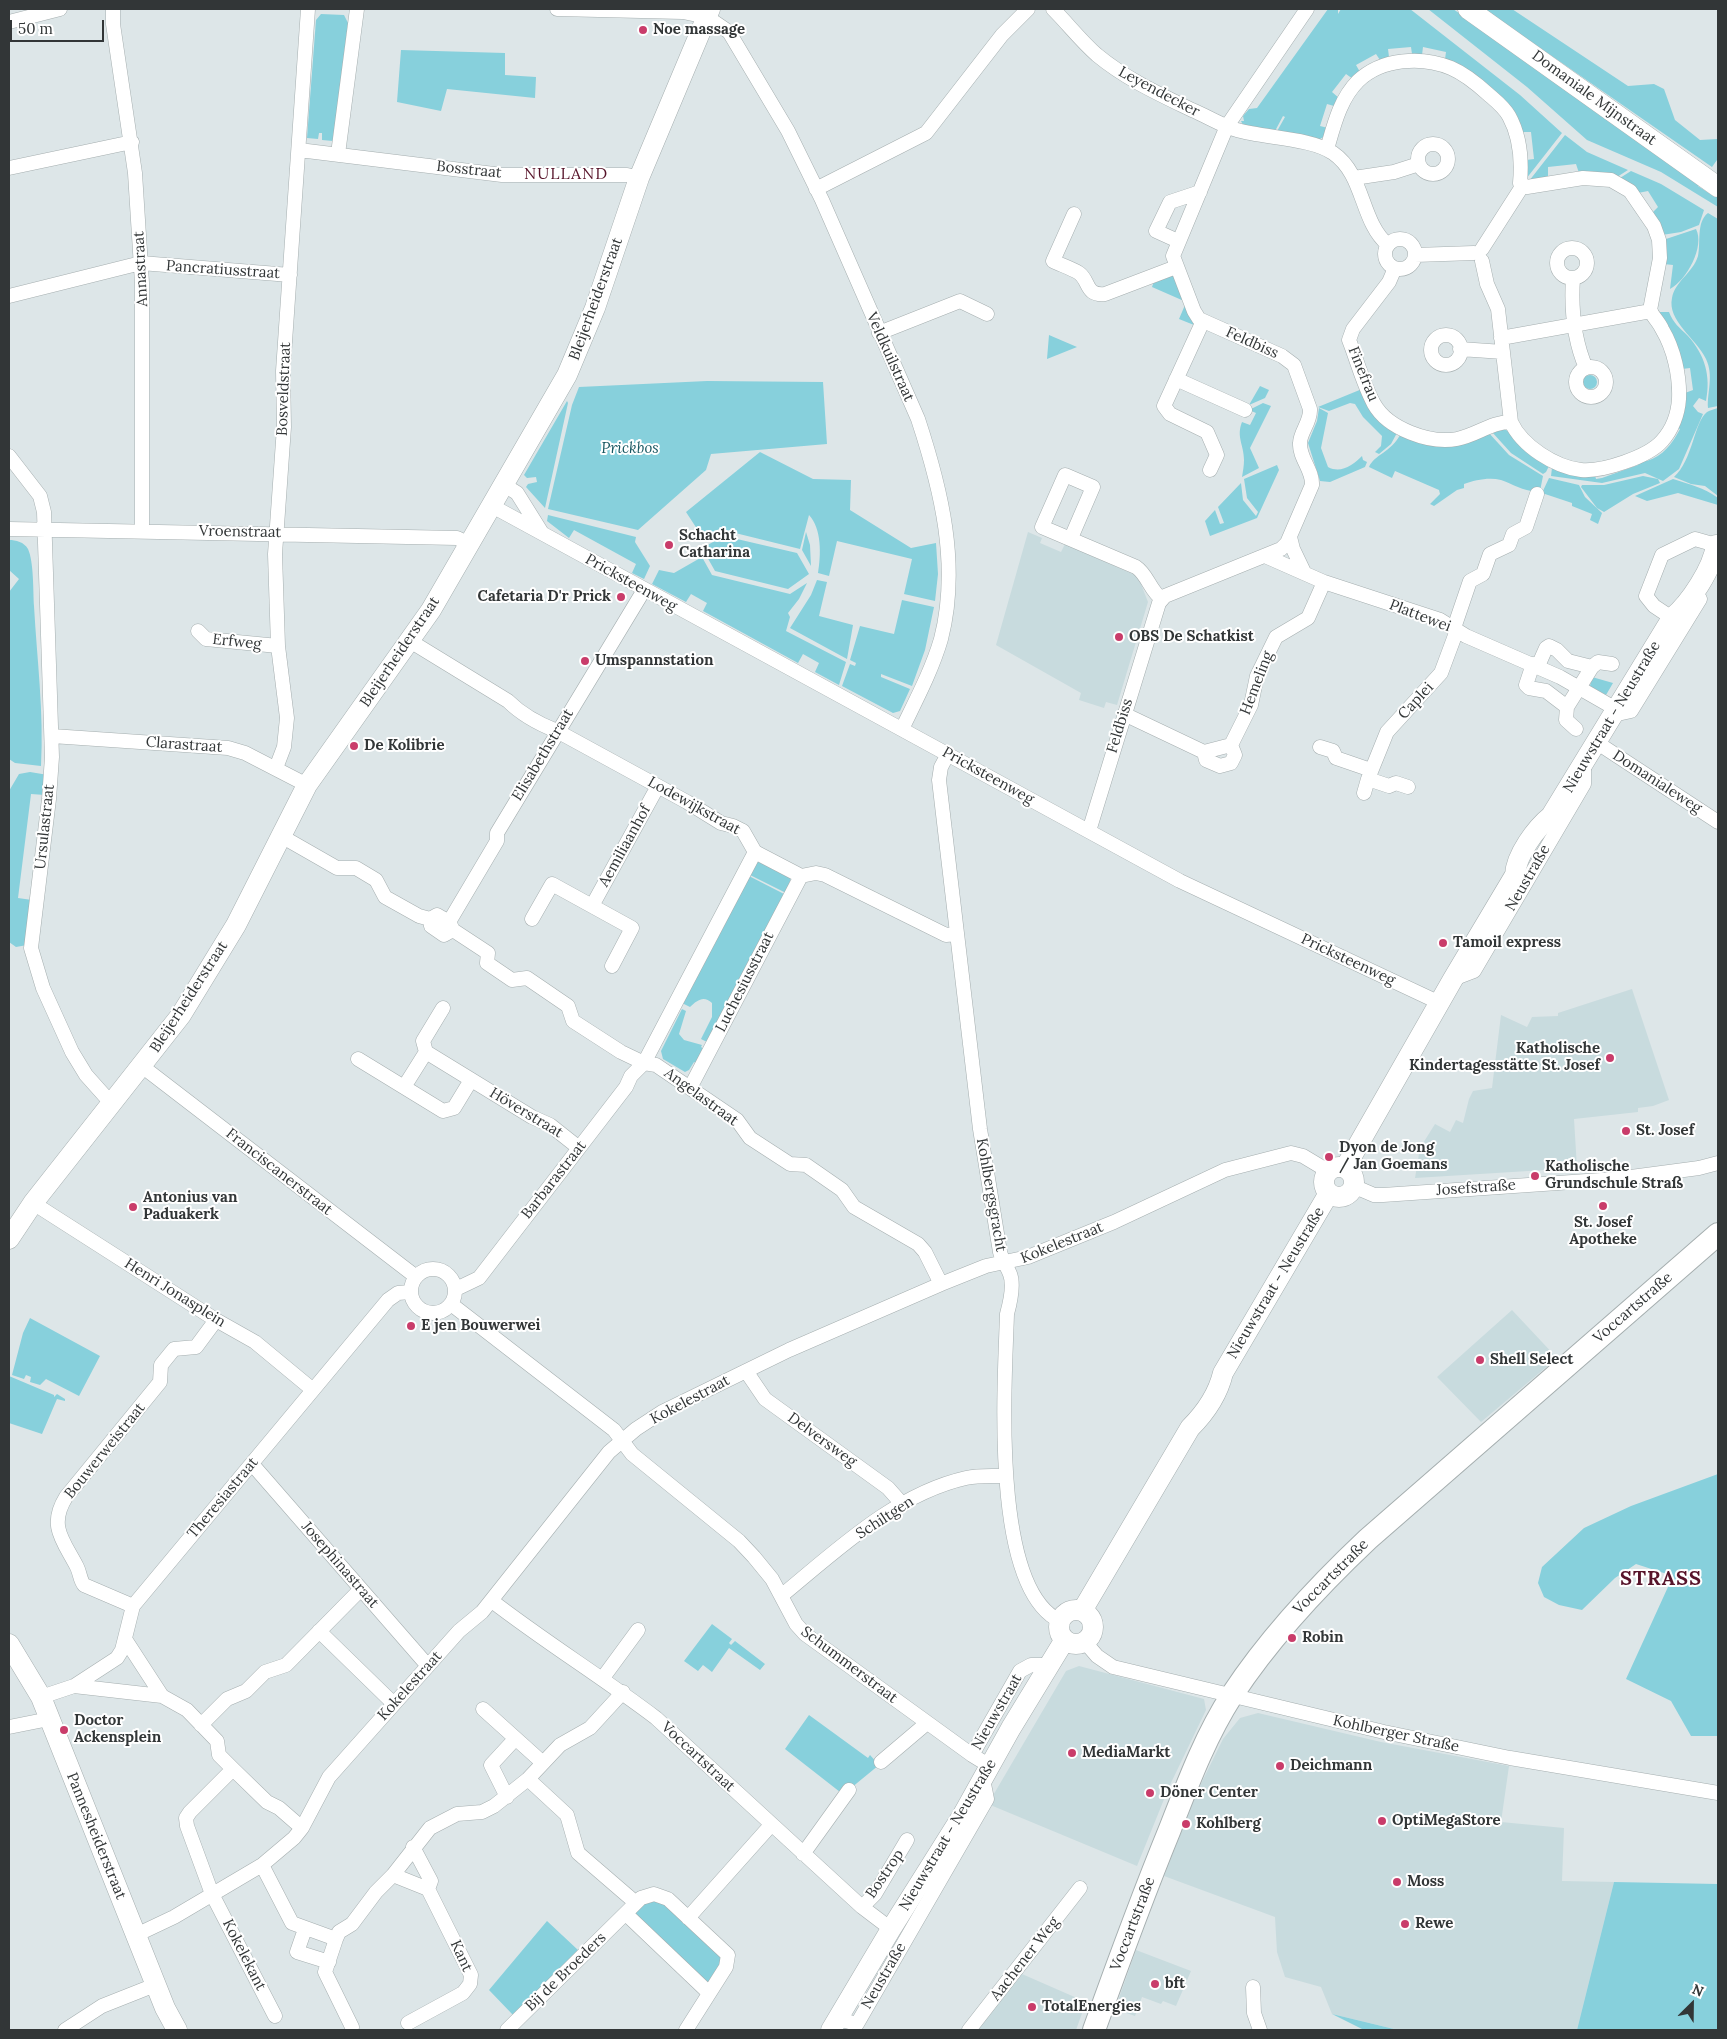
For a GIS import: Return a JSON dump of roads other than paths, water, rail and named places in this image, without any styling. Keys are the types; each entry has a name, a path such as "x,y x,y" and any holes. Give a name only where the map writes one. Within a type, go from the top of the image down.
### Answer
{"main road":[{"name":"Voccartstraße","path":"1094,2030 1131,1927 1192,1772 1231,1696 1291,1617 1334,1571 1488,1432 1718,1234"}],"street":[{"path":"9,22 60,9"},
{"name":"Annastraat","path":"113,9 132,142 141,263 143,325 142,530"},
{"name":"Bosveldstraat","path":"276,768 284,747 286,718 278,646 275,554 284,427 283,371 308,9"},
{"path":"338,154 356,9"},
{"path":"557,9 708,13"},
{"path":"816,189 926,134 1002,35 1028,9"},
{"name":"Leyendecker","path":"1053,9 1080,38 1112,66 1156,93 1227,126"},
{"path":"1210,470 1217,455 1207,432 1170,414 1165,407 1203,322 1194,311 1173,256 1227,126 1307,9"},
{"name":"Domaniale Mijnstraat","path":"1468,9 1718,188"},
{"name":"Bleijerheiderstraat","path":"9,1239 33,1203 111,1102 143,1067 197,991 236,925 307,785 410,641 492,506 567,375 578,352 639,178 708,13"},
{"name":"Veldkuilstraat","path":"708,13 729,32 739,45 788,131 816,189 922,429 948,543 948,597 941,638 921,690 902,729"},
{"path":"1327,149 1342,102 1358,80 1388,63 1413,61 1443,65 1475,83 1502,107 1509,116 1519,144 1520,183 1527,187 1540,186 1583,178 1610,180 1630,191 1654,226 1658,240 1660,258 1651,311 1663,330 1673,356 1679,398 1672,427 1663,440 1655,447 1610,467 1597,470 1581,470 1553,461 1529,444 1511,422 1498,309 1479,254 1523,185"},
{"path":"1227,126 1235,130 1314,144 1327,149 1339,158 1354,178 1378,235 1388,245"},
{"path":"9,168 132,142"},
{"name":"Bosstraat","path":"299,150 502,175 627,175 639,178"},
{"path":"1354,178 1394,172 1419,164"},
{"path":"1178,241 1156,231 1167,206 1170,202 1200,192"},
{"path":"1074,214 1053,261 1081,275 1089,290 1105,294 1176,267"},
{"path":"1394,240 1405,240 1413,246 1415,254 1410,266 1395,268 1386,258 1388,245 1394,240"},
{"path":"1415,254 1479,254"},
{"name":"Pancratiusstraat","path":"9,296 141,263 290,275"},
{"name":"Finefrau","path":"1395,268 1389,282 1350,334 1349,340 1374,405 1400,427 1438,440 1466,437 1494,423 1511,422"},
{"path":"1573,278 1572,300 1575,325 1579,352 1586,368"},
{"path":"879,332 960,301 987,314"},
{"path":"1501,338 1651,311"},
{"name":"Feldbiss","path":"1089,831 1124,714 1162,599 1284,547 1290,537 1312,481 1300,444 1310,410 1294,365 1282,356 1203,322"},
{"path":"1460,349 1503,352"},
{"path":"1176,379 1245,410"},
{"name":"Ursulastraat","path":"9,456 42,500 44,529 52,736 49,799 31,948 43,988 72,1052 86,1074 111,1102"},
{"path":"1071,538 1093,487 1065,475 1042,526 1136,567 1145,574 1156,595 1162,599"},
{"name":"Pricksteenweg","path":"504,485 516,493 542,534"},
{"name":"Caplei","path":"1364,793 1386,732 1442,673 1470,581 1483,574 1490,554 1509,545 1513,534 1526,527 1537,494"},
{"name":"Pricksteenweg","path":"492,506 1180,881 1440,1003"},
{"name":"Vroenstraat","path":"9,529 142,530 457,538 469,544"},
{"path":"1290,537 1293,549 1304,572"},
{"path":"1695,539 1717,543 1715,556 1683,609 1672,618 1654,606 1646,596 1662,555 1695,539"},
{"name":"Plattewei","path":"1265,556 1324,582 1440,620 1466,636 1536,665 1580,687 1614,712"},
{"path":"1614,712 1631,711 1718,568"},
{"name":"Hemeling","path":"1124,714 1204,752 1206,760 1220,766 1231,763 1235,755 1231,745 1251,705 1258,676 1276,637 1308,618 1324,582"},
{"name":"Elisabethstraat","path":"451,926 497,841 497,833 644,590"},
{"name":"Nieuwstraat - Neustraße","path":"1453,978 1515,875 1516,865 1540,825 1551,816 1672,618"},
{"name":"Erfweg","path":"198,631 206,639 278,646"},
{"name":"Lodewijkstraat","path":"410,641 508,701 522,713 658,786 721,824 733,826 742,831 755,852"},
{"path":"1567,708 1546,692 1529,688 1526,684 1546,648 1549,646 1557,650 1568,661 1592,667"},
{"path":"1576,728 1566,720 1567,708 1592,667 1598,662 1612,664"},
{"name":"Clarastraat","path":"52,736 228,748 276,768 307,785"},
{"name":"Domanialeweg","path":"1596,742 1718,822"},
{"path":"1320,747 1333,752 1336,758 1388,786 1396,783 1408,787"},
{"name":"Kohlbergsgracht","path":"948,754 941,767 939,780 956,934 980,1129 1003,1263 1011,1275 1010,1303 1007,1314 1004,1476 1016,1541 1026,1578 1040,1606 1060,1621"},
{"name":"Neustraße","path":"1453,978 1474,971 1584,784 1584,763"},
{"name":"Aemiliaanhof","path":"592,906 658,786"},
{"name":"Angelastraat","path":"281,836 337,868 356,868 376,880 385,897 419,916 430,919 431,926 444,935 451,926 488,953 487,963 495,969 512,980 527,978 568,1006 574,1021 621,1052 644,1063 656,1065 737,1120 750,1138 790,1164 806,1165 842,1190 854,1207 918,1244 925,1252 941,1284"},
{"path":"644,1063 755,852 801,876 825,875 946,935 956,934"},
{"name":"Luchesiusstraat","path":"690,1088 801,876"},
{"path":"532,919 552,884 632,928 612,966"},
{"path":"1342,1175 1453,978"},
{"path":"404,1087 426,1052 422,1041 443,1008"},
{"name":"Höverstraat","path":"426,1052 532,1117 550,1125 579,1148"},
{"name":"Höverstraat","path":"358,1059 443,1111 454,1108 471,1080"},
{"name":"Barbarastraat","path":"456,1289 479,1278 626,1088 631,1076 644,1063"},
{"name":"Franciscanerstraat","path":"143,1067 416,1276"},
{"name":"Kokelestraat","path":"136,1935 174,1917 262,1865 294,1838 302,1828 329,1777 459,1631 476,1618 492,1600 609,1452 622,1440 662,1412 746,1371 941,1284 986,1266 1018,1261 1114,1222 1224,1170 1291,1153 1303,1156 1342,1175"},
{"name":"Josefstraße","path":"1342,1175 1374,1195 1383,1195 1616,1179 1699,1168 1718,1163"},
{"name":"Nieuwstraat - Neustraße","path":"1082,1611 1190,1428 1201,1417 1211,1401 1220,1385 1222,1374 1329,1193 1342,1196 1349,1192 1342,1175"},
{"name":"Henri Jonasplein","path":"33,1203 216,1320 255,1342 313,1390"},
{"path":"433,1268 450,1277 456,1289 452,1304 442,1312 431,1313 416,1303 410,1292 416,1276 420,1272 433,1268"},
{"name":"Theresiastraat","path":"41,1697 74,1686 117,1658 133,1606 392,1296 398,1293 410,1292"},
{"path":"452,1304 608,1425 622,1440"},
{"name":"Bouwerweistraat","path":"133,1606 84,1585 81,1574 58,1532 58,1514 66,1497 160,1382 161,1365 165,1359 174,1349 196,1347 216,1320"},
{"name":"Delversweg","path":"746,1371 765,1399 888,1488 903,1504"},
{"name":"Schummerstraat","path":"622,1440 632,1454 739,1541 772,1579 796,1624 805,1634 972,1755 986,1773"},
{"name":"Josephinastraat","path":"252,1464 428,1666"},
{"name":"Schiltgen","path":"781,1596 869,1525 903,1504 938,1487 967,1478 1004,1476"},
{"path":"201,1725 227,1699 246,1691 265,1672 286,1665 361,1590"},
{"name":"Voccartstraat","path":"492,1600 529,1630 623,1692 656,1718 862,1907 891,1929"},
{"path":"1082,1611 1090,1618 1093,1628 1089,1638 1077,1645 1064,1641 1059,1632 1060,1621 1068,1612 1082,1611"},
{"path":"602,1679 638,1630"},
{"path":"319,1631 394,1704"},
{"path":"124,1639 162,1696"},
{"name":"Nieuwstraat - Neustraße","path":"834,2025 891,1929 962,1816 1064,1641"},
{"name":"Kohlberger Straße","path":"1085,1642 1097,1656 1113,1667 1231,1696 1384,1732 1510,1758 1718,1793"},
{"name":"Pannesheiderstraat","path":"9,1644 41,1697 48,1719 164,2008 177,2030"},
{"name":"Nieuwstraat","path":"972,1755 1020,1670 1031,1664 1051,1665"},
{"path":"74,1686 162,1696 187,1710 217,1741 219,1755 267,1802 279,1808 302,1828"},
{"path":"352,2027 325,1972 339,1932 352,1924 376,1892 393,1875 413,1847 435,1824 457,1814 482,1812 507,1797 528,1779 560,1744 590,1728 623,1692"},
{"path":"483,1709 514,1739 543,1763"},
{"path":"9,1727 48,1719"},
{"path":"881,1762 927,1723"},
{"path":"507,1797 491,1765 514,1739"},
{"name":"Kokelekant","path":"233,1768 186,1818 187,1826 212,1894 275,2016"},
{"name":"Neustraße","path":"834,2025 857,2024 987,1799 986,1773"},
{"path":"528,1779 566,1815 578,1853 636,1903"},
{"path":"803,1854 849,1790"},
{"path":"688,1918 771,1825"},
{"name":"Bostrop","path":"862,1907 875,1894 907,1840"},
{"name":"Kant","path":"408,2022 463,1993 470,1984 471,1974 428,1889 431,1881 413,1847"},
{"path":"262,1865 292,1923 336,1939"},
{"path":"393,1875 428,1889"},
{"name":"Aachener Weg","path":"969,2030 1080,1888"},
{"name":"Bij de Broeders","path":"507,2030 647,1894 661,1895 728,1955 728,1963 709,1993"},
{"path":"626,1914 709,1993 686,2030"},
{"path":"305,1929 297,1952 329,1962"},
{"path":"65,2030 102,2006 155,1985"},
{"path":"1253,1987 1254,2013 1260,2030"}],"place":[{"name":"Noe massage","path":"643,30"},
{"name":"Schacht Catharina","path":"669,545"},
{"name":"Cafetaria D'r Prick","path":"621,597"},
{"name":"OBS De Schatkist","path":"1119,637"},
{"name":"Umspannstation","path":"585,661"},
{"name":"De Kolibrie","path":"354,746"},
{"name":"Tamoil express","path":"1443,943"},
{"name":"Katholische Kindertagesstätte St. Josef","path":"1610,1058"},
{"name":"St. Josef","path":"1626,1131"},
{"name":"Dyon de Jong / Jan Goemans","path":"1329,1157"},
{"name":"Katholische Grundschule Straß","path":"1535,1176"},
{"name":"St. Josef Apotheke","path":"1603,1206"},
{"name":"Antonius van Paduakerk","path":"133,1207"},
{"name":"E jen Bouwerwei","path":"411,1326"},
{"name":"Shell Select","path":"1480,1360"},
{"name":"Robin","path":"1292,1638"},
{"name":"Doctor Ackensplein","path":"64,1730"},
{"name":"MediaMarkt","path":"1072,1753"},
{"name":"Deichmann","path":"1280,1766"},
{"name":"Döner Center","path":"1150,1793"},
{"name":"OptiMegaStore","path":"1382,1821"},
{"name":"Kohlberg","path":"1186,1824"},
{"name":"Moss","path":"1397,1882"},
{"name":"Rewe","path":"1405,1924"},
{"name":"bft","path":"1155,1984"},
{"name":"TotalEnergies","path":"1032,2007"}],"district":[{"name":"NULLAND","path":"566,174"},
{"name":"STRASS","path":"1661,1579"}],"park label":[{"name":"Prickbos","path":"630,449"}]}
